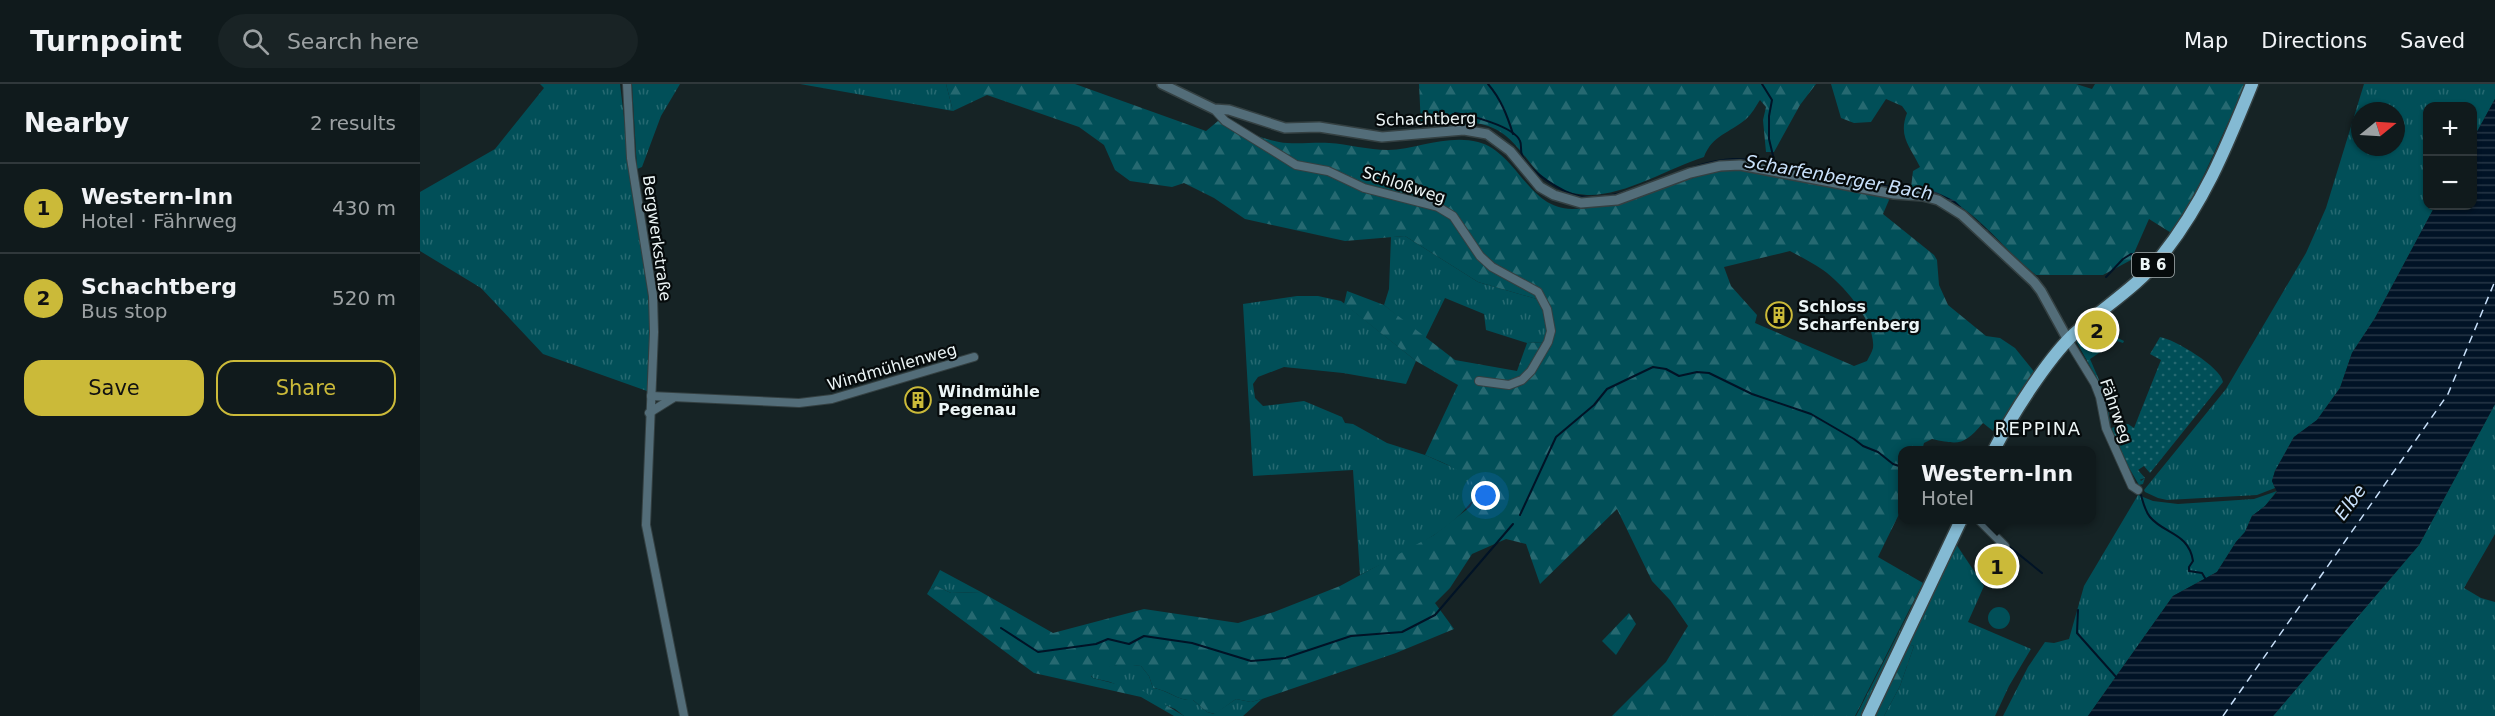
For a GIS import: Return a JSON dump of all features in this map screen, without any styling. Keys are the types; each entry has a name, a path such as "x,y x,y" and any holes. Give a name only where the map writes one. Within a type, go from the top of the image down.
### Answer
{"main road":[{"name":"B 6","path":"1996,446 2014,415 2071,337 2159,260 2212,179 2252,84"},
{"path":"1868,716 1959,524"}],"street":[{"name":"Bergwerkstraße","path":"627,84 631,158 653,296 654,332 646,525 684,716"},
{"name":"Schachtberg","path":"1162,84 1214,110 1229,110 1285,128 1318,128 1382,137 1464,130 1487,134 1510,151 1540,187 1554,195 1581,203 1617,200 1690,173 1732,165 1835,181 1894,194 1930,198 1951,207 1962,215 2034,282 2071,337"},
{"name":"Schloßweg","path":"1214,110 1226,121 1296,165 1328,171 1364,188 1438,207 1453,216 1479,255 1492,267 1538,292 1547,309 1551,331 1548,342 1535,365 1522,380 1509,385 1479,381"},
{"name":"Fährweg","path":"2071,337 2095,384 2106,428 2132,486 2138,490"},
{"name":"Windmühlenweg","path":"651,396 799,403 832,399 974,357"},
{"path":"650,413 673,398"},
{"path":"1984,524 2005,546"}],"green space":[{"path":"540,84 620,84 632,185 646,269 650,321 647,391 543,354 481,288 420,251 420,192 495,149 544,88"},
{"path":"632,84 680,84 661,116 642,167 637,169"},
{"path":"800,84 946,84 953,111"},
{"path":"946,84 1075,84 1206,131 1218,121 1263,138 1285,143 1329,143 1388,150 1455,140 1478,142 1503,157 1544,200 1557,207 1572,209 1615,203 1697,177 1739,169 1887,196 1889,200 1883,214 1934,255 1937,260 1939,285 1948,305 1986,336 2000,338 2015,348 2036,374 2006,418 1996,422 1993,431 1983,423 1971,436 1961,442 1932,439 1924,443 1923,446 1898,446 1898,516 1878,557 1923,583 1855,716 1612,716 1666,662 1688,626 1670,600 1652,581 1617,509 1540,584 1526,544 1506,539 1472,554 1450,588 1435,603 1454,629 1396,653 1262,699 1251,702 1236,699 1215,714 1207,712 1193,700 1183,699 1153,688 1149,676 1141,666 1115,666 1103,669 1091,676 1143,691 1184,716 1174,716 1141,697 1034,673 927,594 936,586 951,593 981,592 1053,633 1144,609 1238,623 1274,612 1340,586 1434,535 1470,507 1479,491 1462,473 1425,455 1458,385 1416,361 1344,304 1347,291 1384,305 1455,360 1517,371 1527,343 1545,342 1546,321 1542,305 1540,300 1478,282 1405,236 1345,241 1245,219 1214,198 1184,183 1172,187 1130,181 1115,170 1104,145 1079,127 987,95 953,111","holes":["1790,251 1815,265 1840,284 1864,316 1873,338 1873,348 1867,361 1854,366 1755,323 1757,315 1731,286 1724,267"]},
{"path":"1419,84 1816,84 1800,105 1774,152 1766,152 1763,120 1766,107 1760,100 1746,119 1712,144 1704,157 1616,191 1587,195 1567,192 1552,184 1540,174 1510,139 1497,130 1481,124 1466,122 1421,126"},
{"path":"1831,84 2076,84 2092,89 2095,84 2246,84 2203,177 2173,234 2149,219 2131,260 2103,275 2036,275 1964,209 1931,192 1911,188 1913,171 1920,167 1905,135 1907,113 1902,106 1886,99 1871,122 1854,123 1841,118"},
{"path":"2364,84 2495,84 2495,99 2477,132 2477,102 2423,102 2423,210 2433,210 2375,318 2352,353 2340,388 2317,420 2294,437 2275,471 2272,481 2275,488 2257,495 2167,500 2145,492 2144,490 2226,389 2306,253 2326,208 2351,126 2351,156 2405,156 2405,102 2358,102"},
{"path":"1405,236 1478,282 1540,300 1546,321 1545,342 1527,343 1486,330 1484,314 1445,298 1425,339 1384,305 1389,289 1391,237"},
{"path":"1297,296 1318,296 1341,301 1416,361 1406,384 1343,373 1284,367 1258,377 1253,384 1255,398 1263,406 1304,401 1342,417 1345,423 1353,424 1387,443 1425,455 1468,474 1479,491 1468,506 1441,530 1409,550 1360,575 1353,470 1253,476 1243,304"},
{"path":"2105,332 2124,341 2123,343 2117,341 2090,359 2106,396 2111,428 2117,443 2126,461 2141,481 2145,478 2143,484 2139,485 2125,461 2110,429 2100,384 2076,341 2080,338 2087,344"},
{"path":"2160,337 2175,343 2206,362 2223,382 2150,473 2144,466 2138,470 2145,478 2139,480 2126,461 2111,428 2128,424 2134,428 2161,360 2150,354"},
{"path":"2495,404 2495,534 2464,588 2481,598 2495,602 2495,716 2273,716 2419,545"},
{"path":"2277,491 2265,506 2252,516 2245,532 2217,572 2173,596 2088,716 2003,716 2028,667 2045,642 2054,643 2069,639 2084,586 2138,495 2153,501 2178,504 2254,499"},
{"path":"1956,544 1984,586 1968,622 2031,649 2009,686 1995,716 1884,716 1900,686 1914,646 1908,644"},
{"path":"940,570 981,592 951,593 936,586 930,589"},
{"path":"1930,571 1863,716 1856,716"},
{"path":"1999,607 2007,610 2010,618 2007,626 1999,629 1991,626 1988,618 1991,610"},
{"path":"1629,613 1636,624 1616,655 1602,641"},
{"path":"1908,644 1914,646 1900,686 1884,716 1873,716"},
{"path":"1125,664 1141,666 1149,676 1153,688 1182,699 1193,700 1207,712 1214,714 1236,699 1251,702 1262,699 1243,716 1184,716 1175,709 1110,682 1093,678 1091,675 1103,667"}],"water":[{"name":"Elbe","path":"2495,99 2495,404 2419,545 2273,716 2088,716 2173,596 2217,572 2245,532 2252,516 2277,492 2272,481 2275,471 2294,437 2317,420 2340,388 2352,353 2375,318 2433,210 2477,210 2477,132"},
{"path":"1911,188 1936,192 1955,201 1967,213 1945,198 1928,192 1911,190"},
{"path":"1967,213 1988,230 2023,266"}],"waterway":[{"path":"1488,84 1497,95 1513,134"},
{"path":"1762,84 1772,100 1769,139 1775,164"},
{"name":"Scharfenberger Bach","path":"1455,113 1490,122 1509,131 1520,141 1522,155 1531,168 1556,186 1579,196 1598,197 1617,194 1694,167 1714,161 1733,159 1760,161 1845,180 1913,189"},
{"path":"2106,277 2131,254 2139,255 2146,261"},
{"path":"1520,515 1556,437 1594,405 1607,389 1653,367 1666,369 1679,376 1697,372 1709,373 1752,394 1811,414 1898,466"},
{"name":"Scharfenberger Bach","path":"2141,495 2150,517 2187,545 2193,561 2189,571 2202,573 2205,578"},
{"path":"1001,628 1038,652 1096,644 1108,639 1129,644 1144,636 1192,643 1251,661 1285,658 1351,636 1402,632 1435,615 1513,524"},
{"path":"2006,544 2042,573"},
{"path":"2078,610 2077,633 2117,678"}],"ferry route":[{"path":"2223,716 2448,394 2495,281"}],"place":[{"name":"Schloss Scharfenberg","path":"1779,315"},
{"name":"Schachtberg","path":"2097,330"},
{"name":"Windmühle Pegenau","path":"918,400"},
{"name":"Western-Inn","path":"1997,566"}],"district":[{"name":"REPPINA","path":"2038,428"}]}
